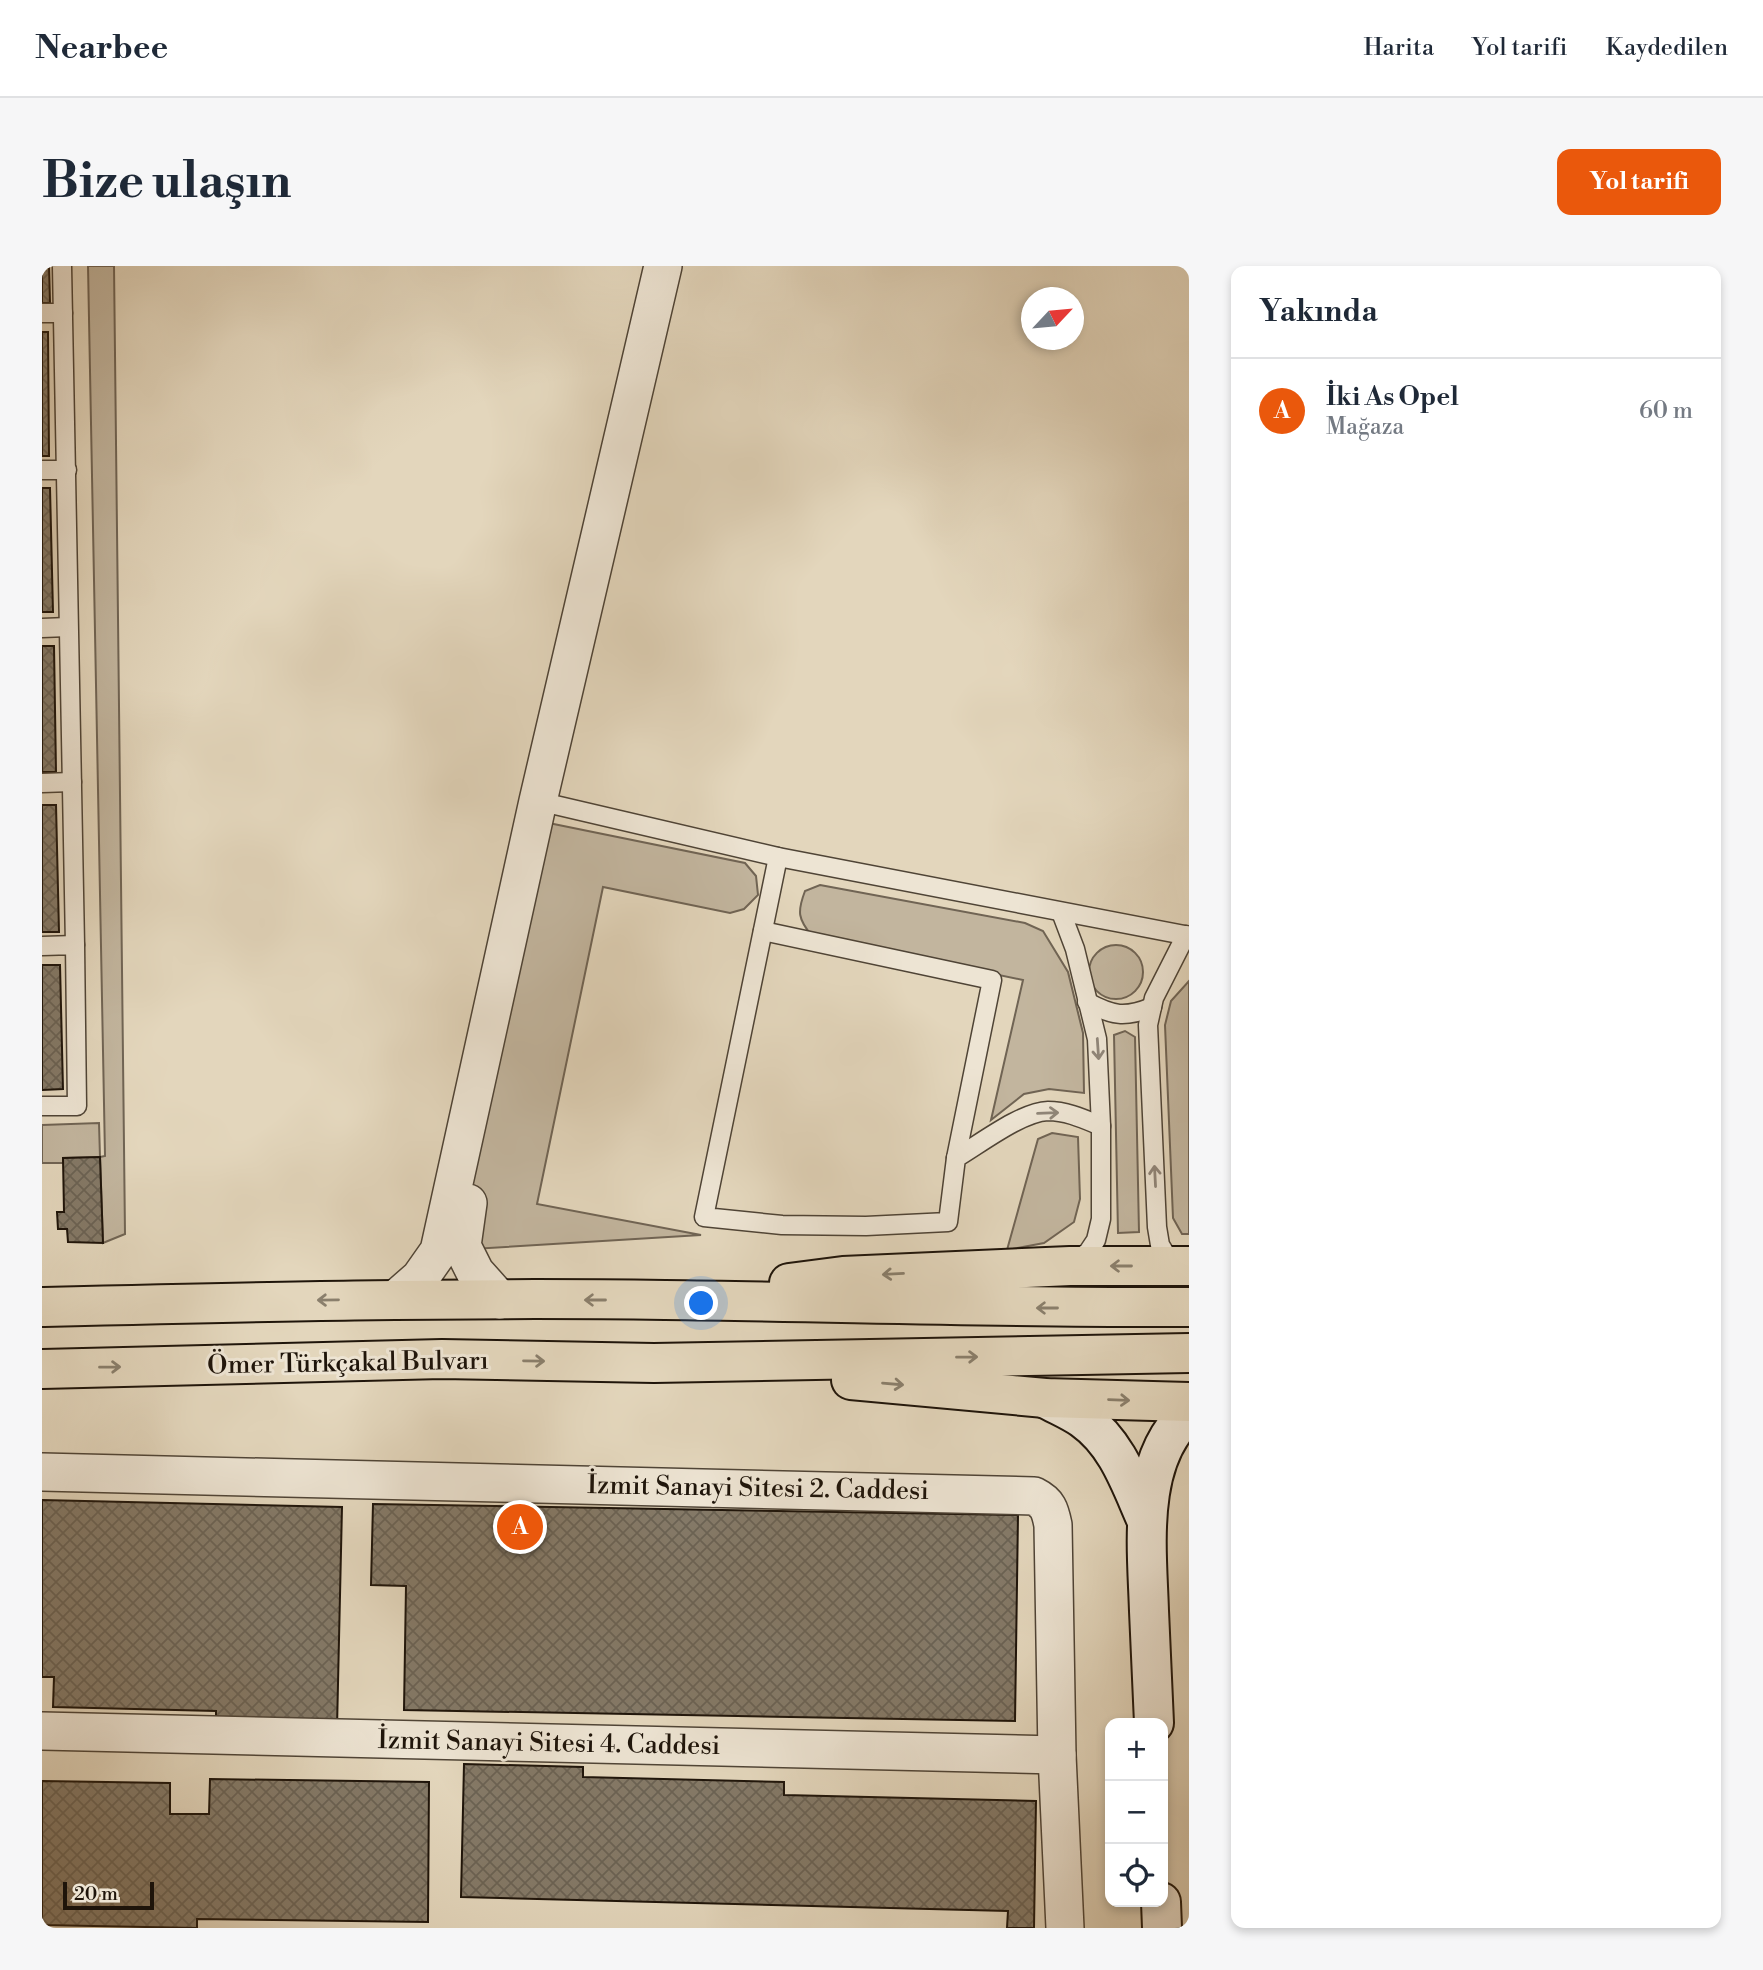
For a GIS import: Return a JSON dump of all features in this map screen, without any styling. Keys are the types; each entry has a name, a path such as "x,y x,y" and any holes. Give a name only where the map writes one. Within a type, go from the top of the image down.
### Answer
{"main road":[{"path":"663,1300 843,1276 1070,1266 1181,1266"},
{"path":"42,1291 65,1291 136,1305"},
{"path":"42,1307 396,1299 663,1300 1039,1308 1189,1307"},
{"path":"654,1363 1189,1353"},
{"name":"Ömer Türkçakal Bulvarı","path":"42,1369 442,1359 654,1363"},
{"path":"654,1363 1045,1398 1189,1402"}],"street":[{"path":"500,1300 474,1272 461,1246 471,1181 547,804 663,266"},
{"path":"396,1299 420,1278 439,1251 547,804"},
{"path":"1045,1398 1083,1419 1105,1439 1122,1465 1146,1519"},
{"path":"1154,1718 1146,1519 1156,1467 1166,1440 1189,1413"},
{"name":"İzmit Sanayi Sitesi 2. Caddesi","path":"42,1472 1034,1496 1044,1501 1051,1510 1053,1525 1057,1755 1065,1928"},
{"name":"İzmit Sanayi Sitesi 4. Caddesi","path":"42,1731 1057,1755"},
{"path":"1161,1907 1162,1928"}],"lane":[{"path":"42,1106 77,1106 62,266"},
{"path":"42,313 63,313"},
{"path":"42,470 67,470"},
{"path":"42,628 68,627"},
{"path":"42,783 72,782"},
{"path":"547,804 778,857 1187,936 1163,976 1148,1025 1157,1227 1160,1245 1181,1266"},
{"path":"763,931 992,980 956,1158 948,1222 866,1226 782,1225 704,1217 778,857"},
{"path":"1061,912 1075,949 1097,1039 1101,1126 1101,1219 1096,1240 1088,1252 1070,1266"},
{"path":"42,946 75,945"},
{"path":"1087,1002 1105,1012 1119,1014 1133,1014 1152,1007"},
{"path":"956,1158 1024,1116 1047,1111 1075,1115 1101,1126"}],"shaded area":[{"path":"88,266 114,266 125,1234 103,1243 100,1157 105,1156"},
{"path":"534,820 745,863 756,876 758,895 744,909 730,913 603,887 537,1204 701,1235 439,1251"},
{"path":"820,885 1025,923 1043,931 1068,972 1083,1033 1084,1093 1049,1089 1024,1094 991,1120 1023,980 812,936 800,915 801,904 805,891"},
{"path":"1116,945 1135,953 1143,972 1135,991 1116,999 1097,991 1089,972 1097,953"},
{"path":"1189,981 1189,1234 1182,1234 1173,1218 1165,1025 1171,1001"},
{"path":"1125,1031 1135,1037 1139,1232 1118,1233 1114,1035"},
{"path":"99,1123 100,1157 63,1158 63,1163 42,1163 42,1125"},
{"path":"1052,1133 1078,1137 1080,1199 1074,1222 1044,1243 1007,1250 1038,1139"}],"building":[{"path":"42,266 49,266 50,303 42,303"},
{"path":"42,332 48,332 49,456 42,456"},
{"path":"42,488 50,488 53,612 42,612"},
{"path":"42,646 54,646 56,772 42,772"},
{"path":"42,805 56,805 59,932 42,932"},
{"path":"42,965 60,965 63,1089 42,1090"},
{"path":"100,1157 103,1243 68,1242 67,1229 58,1229 57,1212 64,1212 63,1158"},
{"path":"42,1500 342,1507 337,1728 216,1725 216,1711 53,1707 54,1677 42,1677"},
{"path":"373,1504 1018,1515 1015,1721 404,1710 406,1586 371,1585"},
{"path":"464,1764 583,1767 583,1777 784,1782 784,1795 1036,1801 1034,1928 1007,1928 1008,1911 461,1897"},
{"path":"210,1779 429,1782 428,1922 197,1919 197,1928 42,1925 42,1781 170,1783 170,1814 209,1814"}],"place":[{"name":"İki As Opel","path":"520,1527"}]}
